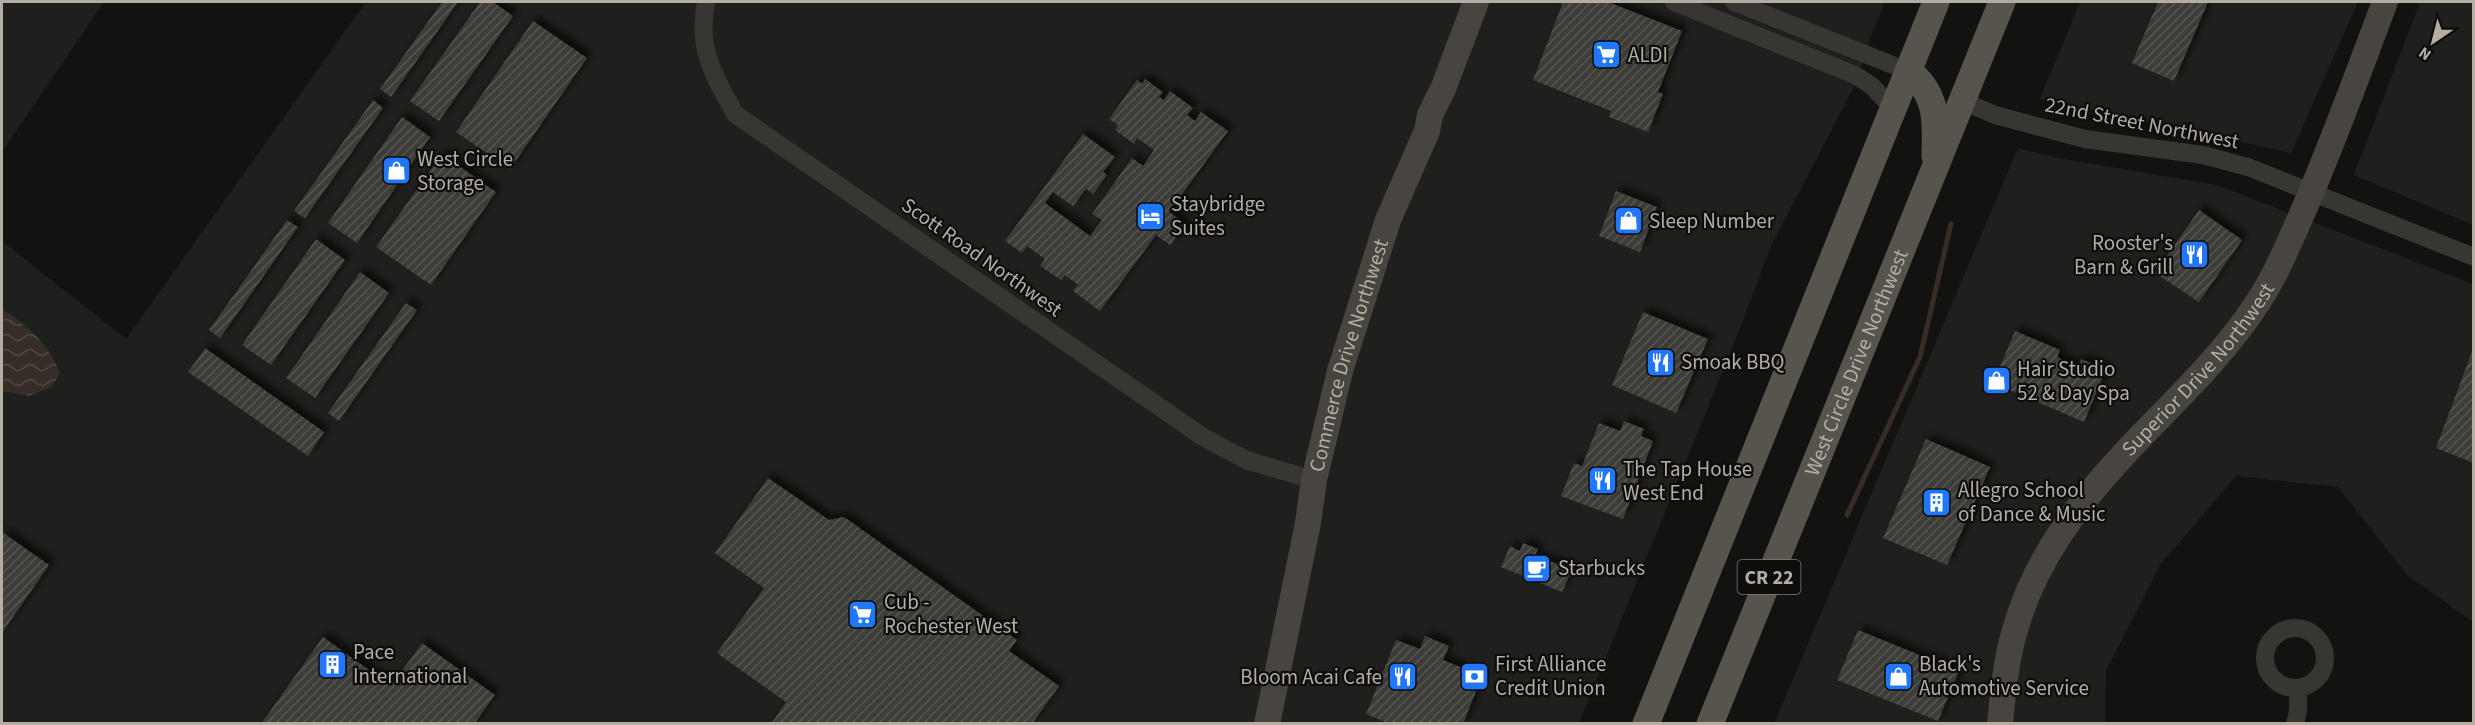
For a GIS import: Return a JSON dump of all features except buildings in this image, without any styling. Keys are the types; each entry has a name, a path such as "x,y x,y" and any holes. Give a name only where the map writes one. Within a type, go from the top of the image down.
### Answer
{"main road":[{"name":"CR 22","path":"1646,723 1936,2"},
{"name":"West Circle Drive Northwest","path":"1710,723 2002,2"},
{"path":"1908,71 1921,81 1933,106 1936,126 1935,166"}],"street":[{"name":"Scott Road Northwest","path":"706,2 702,22 707,60 735,114 1203,437 1246,460 1314,480"},
{"name":"Commerce Drive Northwest","path":"1267,723 1308,523 1314,480 1340,370 1388,220 1427,131 1430,115 1443,89 1476,2"},
{"path":"1674,2 1855,75 1872,86 1893,109"},
{"path":"1734,2 1908,71"},
{"name":"Superior Drive Northwest","path":"2000,723 2003,690 2015,629 2031,586 2055,540 2095,486 2195,380 2239,329 2278,268 2312,191 2385,2"},
{"name":"22nd Street Northwest","path":"1963,101 2002,117 2085,139 2203,155 2248,167 2474,257"},
{"path":"2295,723 2298,711 2298,688"}],"shaded area":[{"path":"2,2 104,2 2,152"},
{"path":"366,2 1885,2 1856,83 1771,246 1739,331 1579,723 2,723 2,241 126,339"},
{"path":"2080,2 2358,2 2291,153 2040,99"},
{"path":"2420,2 2473,2 2473,225 2354,175"},
{"path":"2018,148 2058,158 2217,185 2473,284 2473,622 2407,575 2338,487 2236,476 2160,565 2106,671 2105,723 1774,724"}],"water":[{"path":"2,309 29,329 50,353 60,373 52,387 29,396 2,391"}],"waterway":[{"path":"1847,515 1920,357 1951,224"}],"place":[{"name":"ALDI","path":"1607,55"},
{"name":"West Circle Storage","path":"396,171"},
{"name":"Staybridge Suites","path":"1150,216"},
{"name":"Sleep Number","path":"1628,221"},
{"name":"Rooster's Barn & Grill","path":"2194,255"},
{"name":"Smoak BBQ","path":"1660,362"},
{"name":"Hair Studio 52 & Day Spa","path":"1996,381"},
{"name":"The Tap House West End","path":"1602,481"},
{"name":"Allegro School of Dance & Music","path":"1937,502"},
{"name":"Starbucks","path":"1537,568"},
{"name":"Cub - Rochester West","path":"863,614"},
{"name":"Pace International","path":"332,664"},
{"name":"First Alliance Credit Union","path":"1474,676"},
{"name":"Black's Automotive Service","path":"1898,676"},
{"name":"Bloom Acai Cafe","path":"1403,677"}]}
